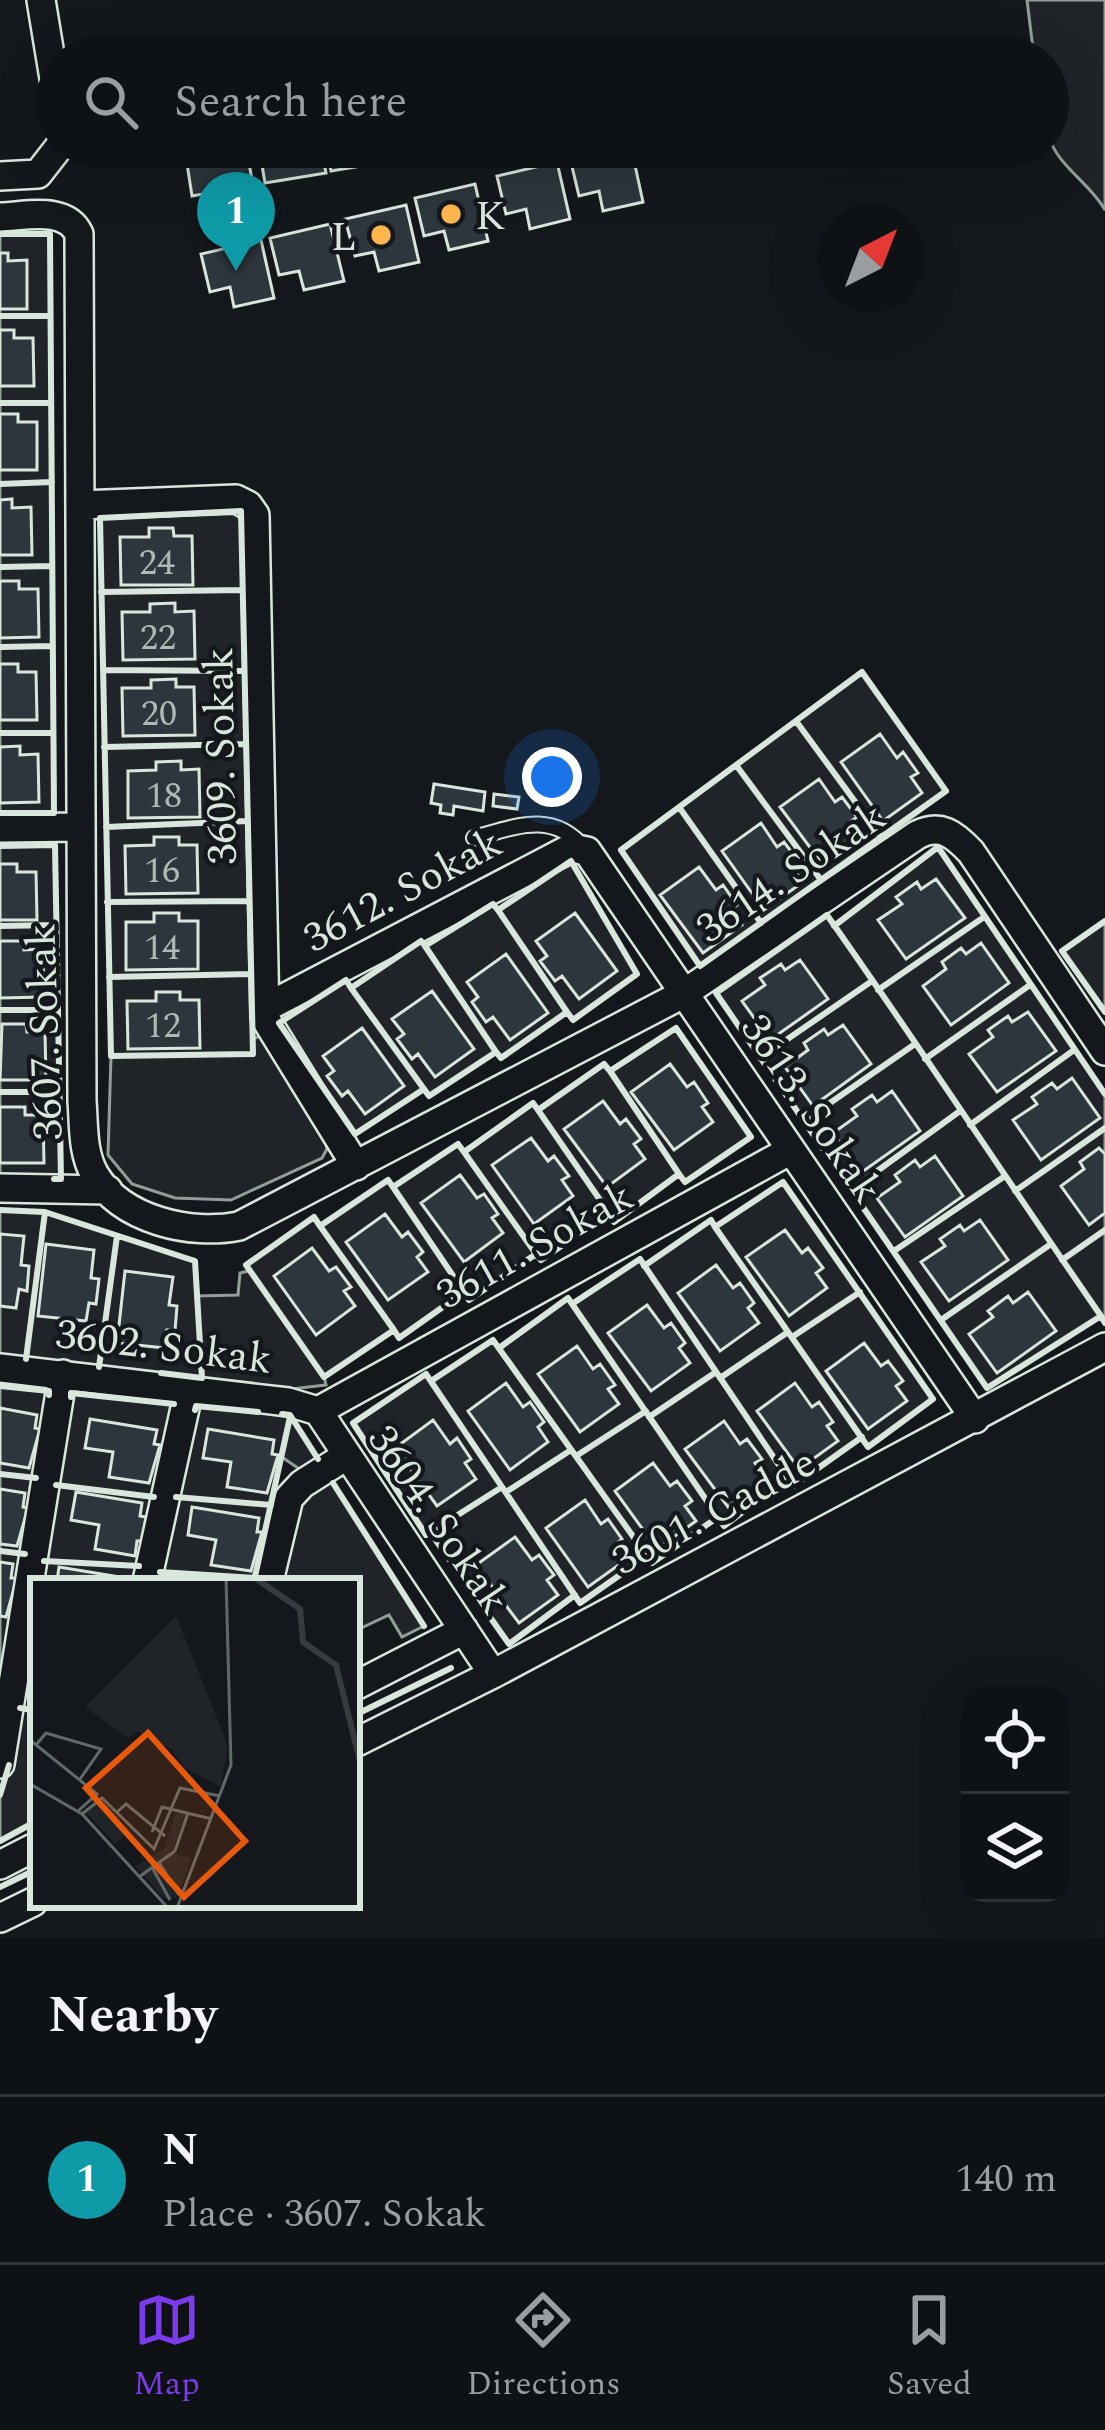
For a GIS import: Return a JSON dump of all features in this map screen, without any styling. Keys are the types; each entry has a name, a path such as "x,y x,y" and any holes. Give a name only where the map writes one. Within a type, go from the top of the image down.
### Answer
{"street":[{"path":"41,0 47,36"},
{"path":"0,176 38,174 43,168"},
{"name":"3607. Sokak","path":"0,217 58,216 74,224 80,245 84,1130 87,1155 107,1190 174,1225 218,1230 239,1226 683,994"},
{"name":"3609. Sokak","path":"80,505 224,499 248,505 257,526 265,1008"},
{"path":"0,828 81,826"},
{"name":"3614. Sokak","path":"683,994 917,835 937,828 948,831 970,852 1105,1051"},
{"name":"3612. Sokak","path":"265,1008 571,848 583,850"},
{"name":"3613. Sokak","path":"583,850 975,1419"},
{"path":"265,1008 265,1018 356,1166"},
{"name":"3611. Sokak","path":"318,1411 791,1150"},
{"path":"0,1188 107,1190"},
{"name":"3601. Cadde","path":"360,1740 975,1419 1105,1346"},
{"name":"3602. Sokak","path":"0,1368 289,1402 318,1411"},
{"path":"0,1764 62,1374"},
{"path":"148,1578 189,1390"},
{"name":"3604. Sokak","path":"318,1411 493,1674"},
{"path":"270,1578 289,1498 346,1456"},
{"path":"360,1683 464,1630"},
{"path":"0,1864 30,1849"},
{"path":"0,1918 30,1903"}],"lane":[{"path":"474,838 525,824 553,824 573,835 583,850"}],"shaded area":[{"path":"1027,0 1105,0 1105,210 1069,168 1069,36 1031,36"},
{"path":"0,234 50,234 54,813 0,813"},
{"path":"241,511 253,1039 260,1036 324,1136 327,1149 322,1158 231,1200 175,1198 132,1184 108,1155 111,1056 100,518"},
{"path":"862,672 946,791 700,966 621,850"},
{"path":"55,845 61,1179 0,1178 0,846"},
{"path":"938,847 1105,1094 1105,1323 1100,1317 987,1388 716,993 827,915 835,925"},
{"path":"571,861 637,974 573,1020 566,1012 501,1058 495,1052 429,1096 423,1089 355,1134 279,1023 346,980 352,987 421,941 426,946 493,904 499,910"},
{"path":"1105,921 1105,1012 1062,951"},
{"path":"676,1028 751,1137 685,1182 679,1175 614,1222 608,1214 541,1260 535,1254 469,1300 463,1293 399,1338 393,1331 324,1376 326,1385 274,1391 201,1378 0,1357 0,1210 45,1212 195,1261 196,1296 238,1295 240,1273 249,1271 246,1265 314,1217 320,1225 388,1180 394,1186 458,1144 465,1152 533,1103 539,1109 604,1064 611,1071"},
{"path":"783,1182 933,1399 868,1447 861,1438 793,1486 787,1479 724,1526 717,1518 652,1563 647,1557 580,1603 574,1595 509,1644 431,1533 426,1535 353,1423 426,1374 432,1381 493,1340 500,1348 568,1298 573,1304 640,1259 645,1265 711,1220 716,1227"},
{"path":"0,1386 49,1391 0,1717"},
{"path":"71,1393 174,1404 137,1578 41,1578"},
{"path":"196,1406 290,1415 318,1459 305,1473 282,1457 255,1578 159,1578"},
{"path":"319,1482 333,1483 424,1626 402,1637 389,1615 360,1629 360,1578 281,1578 301,1497"},
{"path":"30,1648 30,1825 0,1841 0,1795 14,1749"}],"building":[{"path":"188,168 250,168 253,185 192,196"},
{"path":"262,168 325,168 326,173 265,183"},
{"path":"558,168 570,219 530,229 526,209 506,214 497,176"},
{"path":"572,168 636,168 643,202 603,211 599,191 579,196"},
{"name":"K","path":"475,184 488,241 449,250 444,231 424,236 415,198"},
{"name":"L","path":"406,205 419,262 379,271 374,252 355,256 345,219"},
{"path":"330,224 344,281 304,290 299,271 279,275 270,238"},
{"path":"261,240 274,298 234,307 230,287 210,292 201,254"},
{"path":"0,253 8,253 8,261 27,260 27,309 0,309"},
{"path":"0,330 14,330 14,338 33,338 34,386 0,386"},
{"path":"0,414 18,414 18,422 37,422 37,470 0,470"},
{"path":"12,499 12,508 31,507 32,555 0,555 0,500"},
{"path":"149,528 173,528 174,536 192,536 193,585 121,585 120,537 149,537"},
{"path":"0,581 19,581 19,589 38,589 39,637 0,638"},
{"path":"175,603 175,612 194,611 195,659 123,660 122,612 150,612 150,604"},
{"path":"0,664 18,664 18,672 36,672 37,720 0,720"},
{"path":"176,679 176,687 194,687 195,735 123,736 122,688 151,688 151,680"},
{"path":"880,734 897,758 903,752 918,773 911,777 922,793 883,821 841,762"},
{"path":"20,746 20,755 38,754 39,802 0,803 0,747"},
{"path":"181,761 181,770 199,769 200,817 128,818 128,771 156,770 156,762"},
{"path":"819,779 835,802 842,797 857,817 850,822 861,837 823,865 780,807"},
{"path":"434,784 485,792 483,811 454,806 453,815 440,813 441,805 431,803"},
{"path":"494,794 519,797 517,809 493,806"},
{"path":"761,823 777,847 784,842 799,862 792,867 803,882 764,910 722,851"},
{"path":"154,837 179,837 179,845 197,845 198,893 126,894 125,846 154,845"},
{"path":"0,864 17,864 17,872 36,872 37,920 0,920"},
{"path":"699,867 716,890 723,885 737,905 731,910 742,925 703,953 660,895"},
{"path":"936,879 965,918 906,959 878,920 902,904 896,897 917,882 921,889"},
{"path":"154,913 179,913 179,921 198,921 198,969 126,970 126,922 154,922"},
{"path":"575,913 617,971 579,999 562,976 555,981 540,961 547,956 536,941"},
{"path":"0,941 24,941 24,950 43,949 44,997 0,998"},
{"path":"981,943 1009,983 951,1025 923,986 946,969 942,962 961,948 966,954"},
{"path":"506,954 548,1013 510,1040 493,1017 486,1022 472,1002 478,997 467,982"},
{"path":"800,960 828,999 770,1040 742,1001 765,985 760,978 781,964 785,970"},
{"path":"432,991 474,1049 435,1077 418,1054 412,1059 397,1039 404,1034 392,1019"},
{"path":"156,992 180,992 180,1000 199,1000 200,1048 128,1049 127,1001 156,1001"},
{"path":"1028,1012 1056,1051 997,1092 969,1054 993,1037 988,1030 1008,1016 1012,1022"},
{"path":"2,1024 26,1024 27,1032 45,1032 46,1080 0,1080"},
{"path":"843,1025 871,1064 813,1106 785,1067 808,1050 804,1043 824,1029 828,1035"},
{"path":"362,1028 404,1086 365,1114 348,1091 342,1096 327,1076 334,1071 323,1056"},
{"path":"670,1064 687,1087 694,1082 708,1103 702,1107 713,1122 674,1150 631,1092"},
{"path":"1072,1078 1100,1118 1041,1160 1013,1120 1037,1104 1032,1097 1052,1083 1057,1089"},
{"path":"892,1091 920,1131 862,1172 833,1133 857,1116 852,1109 872,1095 877,1102"},
{"path":"603,1101 620,1124 626,1119 641,1139 634,1144 645,1159 607,1187 564,1129"},
{"path":"0,1107 25,1107 25,1115 43,1115 44,1163 0,1163"},
{"path":"531,1138 548,1161 554,1156 569,1176 562,1180 573,1196 534,1224 492,1165"},
{"path":"1099,1148 1105,1154 1105,1213 1089,1225 1061,1186 1084,1169 1080,1162"},
{"path":"935,1156 963,1196 905,1237 877,1198 900,1182 895,1175 915,1160 920,1167"},
{"path":"460,1175 477,1198 484,1194 498,1214 492,1218 503,1233 464,1262 421,1203"},
{"path":"385,1214 402,1237 408,1232 423,1252 417,1257 428,1272 388,1300 346,1242"},
{"path":"980,1220 1008,1260 949,1301 921,1262 945,1246 940,1239 960,1225 964,1231"},
{"path":"785,1230 802,1253 808,1248 823,1268 816,1273 827,1288 789,1316 746,1257"},
{"path":"0,1234 24,1236 21,1265 29,1266 27,1291 19,1289 16,1308 0,1306"},
{"path":"46,1244 94,1250 91,1278 99,1279 96,1304 89,1303 86,1321 38,1316"},
{"path":"312,1248 329,1271 336,1267 351,1287 344,1291 355,1306 316,1335 274,1276"},
{"path":"716,1265 733,1288 740,1283 754,1303 748,1308 759,1323 720,1351 678,1293"},
{"path":"125,1271 173,1277 169,1305 177,1306 175,1331 167,1330 165,1348 117,1343"},
{"path":"1028,1292 1056,1331 997,1373 969,1334 993,1317 988,1311 1008,1296 1013,1303"},
{"path":"647,1305 664,1328 671,1323 685,1343 679,1348 690,1363 651,1391 608,1333"},
{"path":"864,1343 881,1366 888,1361 903,1381 896,1386 907,1401 868,1429 826,1371"},
{"path":"577,1346 593,1369 600,1364 615,1385 608,1389 619,1404 580,1432 538,1374"},
{"path":"506,1383 523,1407 530,1402 544,1422 538,1427 548,1442 510,1470 468,1411"},
{"path":"795,1383 812,1407 819,1402 833,1422 827,1426 838,1441 799,1469 757,1411"},
{"path":"0,1408 37,1415 35,1428 40,1429 29,1468 0,1463"},
{"path":"90,1419 157,1430 154,1444 160,1445 149,1483 109,1477 113,1452 85,1448"},
{"path":"433,1420 450,1444 457,1438 471,1459 465,1463 476,1479 437,1506 395,1448"},
{"path":"724,1421 740,1444 747,1439 762,1459 755,1463 766,1479 728,1507 685,1449"},
{"path":"208,1429 274,1440 272,1454 278,1455 267,1493 227,1487 231,1462 203,1458"},
{"path":"653,1463 670,1486 677,1481 692,1501 685,1506 696,1521 657,1549 615,1491"},
{"path":"0,1489 25,1493 23,1507 28,1508 17,1546 0,1544"},
{"path":"76,1492 142,1503 140,1516 146,1517 135,1556 95,1549 99,1525 71,1520"},
{"path":"585,1500 601,1524 608,1519 622,1539 616,1544 627,1559 588,1587 546,1528"},
{"path":"192,1507 259,1518 257,1532 262,1532 251,1571 211,1565 216,1540 188,1535"},
{"path":"515,1537 532,1560 539,1555 554,1575 547,1580 558,1595 519,1623 476,1565"},
{"path":"0,1562 13,1564 11,1578 17,1578 6,1617 0,1616"},
{"path":"59,1567 126,1578 57,1578"}],"wall":[{"path":"0,234 50,234 54,813 0,813"},
{"path":"0,316 50,316"},
{"path":"0,403 51,403"},
{"path":"0,484 52,482"},
{"path":"241,511 253,1054 111,1056 100,518 241,511"},
{"path":"0,567 52,566"},
{"path":"101,592 242,590"},
{"path":"0,647 53,646"},
{"path":"103,670 244,671"},
{"path":"862,672 946,791 700,966 621,850 862,672"},
{"path":"796,721 881,837"},
{"path":"0,733 53,733"},
{"path":"104,747 246,744"},
{"path":"736,765 821,880"},
{"path":"679,807 761,923"},
{"path":"106,827 248,821"},
{"path":"0,846 55,845 61,1179 54,1179"},
{"path":"834,926 938,847 1105,1094"},
{"path":"571,861 637,974 573,1020 567,1012 501,1058 496,1052 429,1096 424,1089 355,1134 279,1023 346,980 351,988 421,941 425,946 493,904 498,910 571,861"},
{"path":"107,902 249,901"},
{"path":"498,910 567,1012"},
{"path":"1101,1316 987,1388 716,993 827,915 930,1065 1101,1316 1105,1323"},
{"path":"878,990 984,917"},
{"path":"1105,921 1062,951 1105,1012"},
{"path":"0,926 56,925"},
{"path":"425,946 496,1052"},
{"path":"109,977 251,974"},
{"path":"760,1058 872,981"},
{"path":"925,1059 1030,985"},
{"path":"351,988 424,1089"},
{"path":"0,1010 58,1010"},
{"path":"676,1028 751,1137 685,1182 679,1174 614,1222 609,1213 541,1260 536,1254 469,1300 464,1292 399,1338 394,1330 324,1377 246,1265 314,1217 320,1226 388,1180 393,1187 458,1144 464,1152 533,1103 538,1110 604,1064 610,1071 676,1028"},
{"path":"804,1121 915,1044"},
{"path":"970,1125 1074,1050"},
{"path":"610,1071 679,1174"},
{"path":"0,1092 59,1092"},
{"path":"538,1110 609,1213"},
{"path":"851,1190 960,1111"},
{"path":"1015,1191 1105,1128"},
{"path":"464,1152 536,1254"},
{"path":"894,1251 1005,1176"},
{"path":"644,1266 711,1220 715,1227 868,1447 933,1399 783,1182 715,1227"},
{"path":"393,1187 464,1292"},
{"path":"0,1210 45,1212 195,1261 202,1378 161,1373"},
{"path":"26,1359 45,1212"},
{"path":"320,1226 394,1330"},
{"path":"1062,1260 1105,1230"},
{"path":"99,1367 117,1236"},
{"path":"941,1320 1051,1244"},
{"path":"572,1304 640,1259 793,1486 862,1437"},
{"path":"792,1337 860,1292"},
{"path":"499,1348 568,1298 724,1526 788,1478"},
{"path":"720,1378 788,1332"},
{"path":"431,1381 493,1340 652,1563 718,1517"},
{"path":"649,1417 716,1372"},
{"path":"502,1487 426,1535 353,1423 426,1374 580,1603 647,1556"},
{"path":"0,1386 49,1391 49,1395"},
{"path":"71,1397 71,1393 174,1404"},
{"path":"195,1410 196,1406 258,1412"},
{"path":"576,1456 646,1411"},
{"path":"282,1414 290,1415 318,1459"},
{"path":"255,1578 290,1417"},
{"path":"506,1492 571,1450"},
{"path":"0,1474 36,1478"},
{"path":"333,1483 424,1626"},
{"path":"56,1485 154,1497"},
{"path":"176,1497 271,1505"},
{"path":"430,1532 509,1644 575,1595"},
{"path":"0,1551 25,1554"},
{"path":"44,1561 139,1566"},
{"path":"160,1572 255,1578"},
{"path":"360,1713 451,1668"},
{"path":"20,1708 30,1710"},
{"path":"0,1795 9,1765"},
{"path":"0,1841 30,1825"},
{"path":"0,1887 30,1872"}],"place":[{"name":"K","path":"451,214"},
{"name":"L","path":"381,235"},
{"name":"N","path":"236,271"}]}
